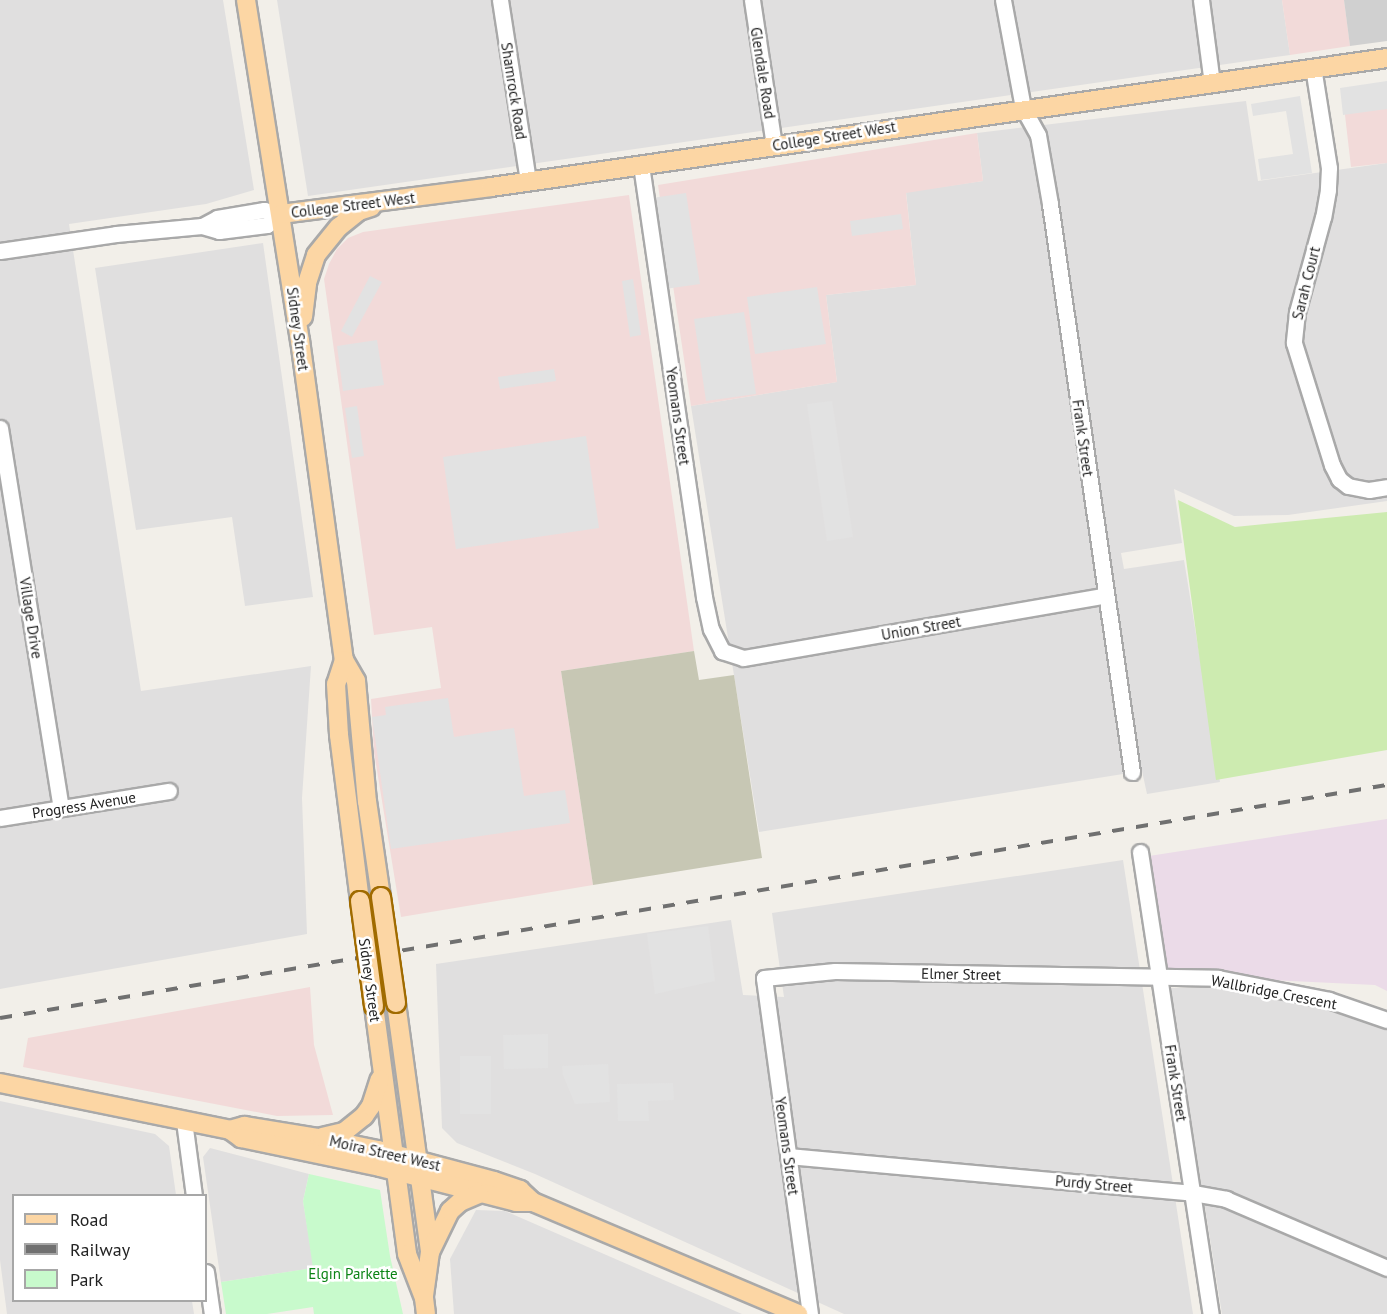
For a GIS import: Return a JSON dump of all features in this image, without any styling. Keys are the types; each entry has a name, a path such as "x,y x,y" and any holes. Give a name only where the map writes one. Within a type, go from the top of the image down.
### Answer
{"main road":[{"name":"Sidney Street","path":"246,0 300,340 344,660 356,681 366,790 430,1252 425,1306"},
{"name":"College Street West","path":"281,214 390,201 1023,108 1387,58"},
{"path":"300,340 307,283 316,255 339,227 359,212 390,201"},
{"name":"Sidney Street","path":"344,660 336,684 339,735 407,1254 425,1306"},
{"path":"319,1138 344,1132 364,1116 378,1091 382,1071"},
{"name":"Moira Street West","path":"0,1083 230,1130 241,1138 394,1162"},
{"name":"Moira Street West","path":"230,1130 244,1126 319,1138 419,1169 520,1190 533,1202 798,1314"},
{"name":"Moira Street West","path":"419,1169 479,1194 516,1202 533,1202"},
{"path":"430,1252 450,1211 459,1202 479,1194"}],"street":[{"name":"Shamrock Road","path":"500,0 528,181"},
{"name":"Glendale Road","path":"752,0 774,146"},
{"name":"Frank Street","path":"1003,0 1023,108 1038,135 1132,772"},
{"path":"1201,0 1212,83"},
{"name":"Sarah Court","path":"1312,67 1329,168 1328,190 1323,217 1297,312 1294,343 1332,465 1340,478 1348,486 1369,490 1387,487"},
{"name":"Yeomans Street","path":"641,165 704,597 711,629 722,651 736,656"},
{"name":"College Street West","path":"0,251 116,234 202,226 217,218 264,210 281,214"},
{"name":"Village Drive","path":"1,437 61,808"},
{"name":"Union Street","path":"736,656 743,658 843,642 1106,595"},
{"name":"Progress Avenue","path":"0,818 169,791"},
{"name":"Frank Street","path":"1140,852 1211,1314"},
{"name":"Elmer Street","path":"764,978 835,971 1159,978"},
{"name":"Yeomans Street","path":"764,978 810,1314"},
{"name":"Wallbridge Crescent","path":"1159,978 1218,978 1329,1000 1387,1020"},
{"path":"184,1120 194,1194"},
{"name":"Purdy Street","path":"788,1156 1193,1192 1226,1199 1387,1268"},
{"path":"207,1279 212,1314"}],"shaded area":[{"path":"0,0 223,0 254,190 206,204 69,224 141,691 311,666 302,798 307,934 0,989"},
{"path":"277,0 1282,0 1290,55 308,196"},
{"path":"1282,0 1344,0 1350,46 1290,55"},
{"path":"1344,0 1387,0 1387,41 1350,46"},
{"path":"1387,81 1387,109 1343,115 1340,88"},
{"path":"1387,83 1387,163 1351,167 1342,89"},
{"path":"1300,96 1312,173 1261,180 1258,159 1293,154 1286,111 1253,116 1251,104"},
{"path":"1246,101 1258,181 1387,163 1387,501 1288,515 1234,516 1174,489 1182,543 1121,553 1124,569 1184,560 1220,782 1147,794 1142,771 759,832 691,406 837,382 826,295 916,285 906,192 983,181 977,133"},
{"path":"977,133 983,181 906,193 916,285 826,295 837,382 691,406 658,185"},
{"path":"686,193 700,284 665,289 652,198"},
{"path":"629,195 694,651 561,671 593,885 401,917 374,752 371,699 441,688 432,627 374,635 324,279 337,249 348,238 363,232"},
{"path":"901,214 903,229 852,236 850,221"},
{"path":"263,243 313,597 245,606 232,517 136,530 95,268"},
{"path":"370,276 382,282 352,337 341,331"},
{"path":"633,279 641,335 630,337 622,281"},
{"path":"817,287 826,344 755,354 747,297"},
{"path":"744,312 756,394 706,401 694,319"},
{"path":"377,340 384,385 343,391 337,346"},
{"path":"554,369 556,381 500,389 498,377"},
{"path":"832,401 853,537 827,541 807,404"},
{"path":"357,406 364,456 352,458 345,408"},
{"path":"586,436 599,528 456,549 443,457"},
{"path":"694,651 699,680 734,675 762,858 593,885 561,671"},
{"path":"448,698 454,737 514,728 524,796 565,790 570,823 391,849 372,717 386,715 385,707"},
{"path":"1387,819 1387,991 1375,985 1169,975 1149,856"},
{"path":"1123,860 1193,1314 844,1314 535,1174 457,1143 442,1128 436,964 731,920 743,995 784,997 772,913"},
{"path":"708,926 715,981 655,994 647,934"},
{"path":"310,987 314,1045 333,1115 277,1116 23,1067 28,1038"},
{"path":"1253,987 1332,1006 1387,1024 1387,1314 1222,1314 1170,988"},
{"path":"548,1034 548,1068 504,1069 503,1035"},
{"path":"460,1056 491,1056 491,1114 460,1114"},
{"path":"608,1064 610,1102 575,1104 563,1075 562,1066"},
{"path":"673,1083 674,1100 648,1101 649,1121 618,1121 617,1084"},
{"path":"0,1101 155,1134 169,1146 176,1194 12,1194 12,1302 192,1302 194,1314 7,1314 0,1260"},
{"path":"210,1148 309,1174 303,1201 314,1268 221,1282 203,1157"},
{"path":"476,1210 505,1211 742,1314 454,1314 450,1259"}],"green space":[{"path":"1178,500 1235,527 1387,512 1387,750 1216,780"},
{"name":"Elgin Parkette","path":"309,1174 380,1190 390,1256 403,1314 314,1314 313,1307 267,1314 226,1314 221,1282 313,1268 303,1201"}],"railway":[{"path":"0,1018 1387,785"}]}
